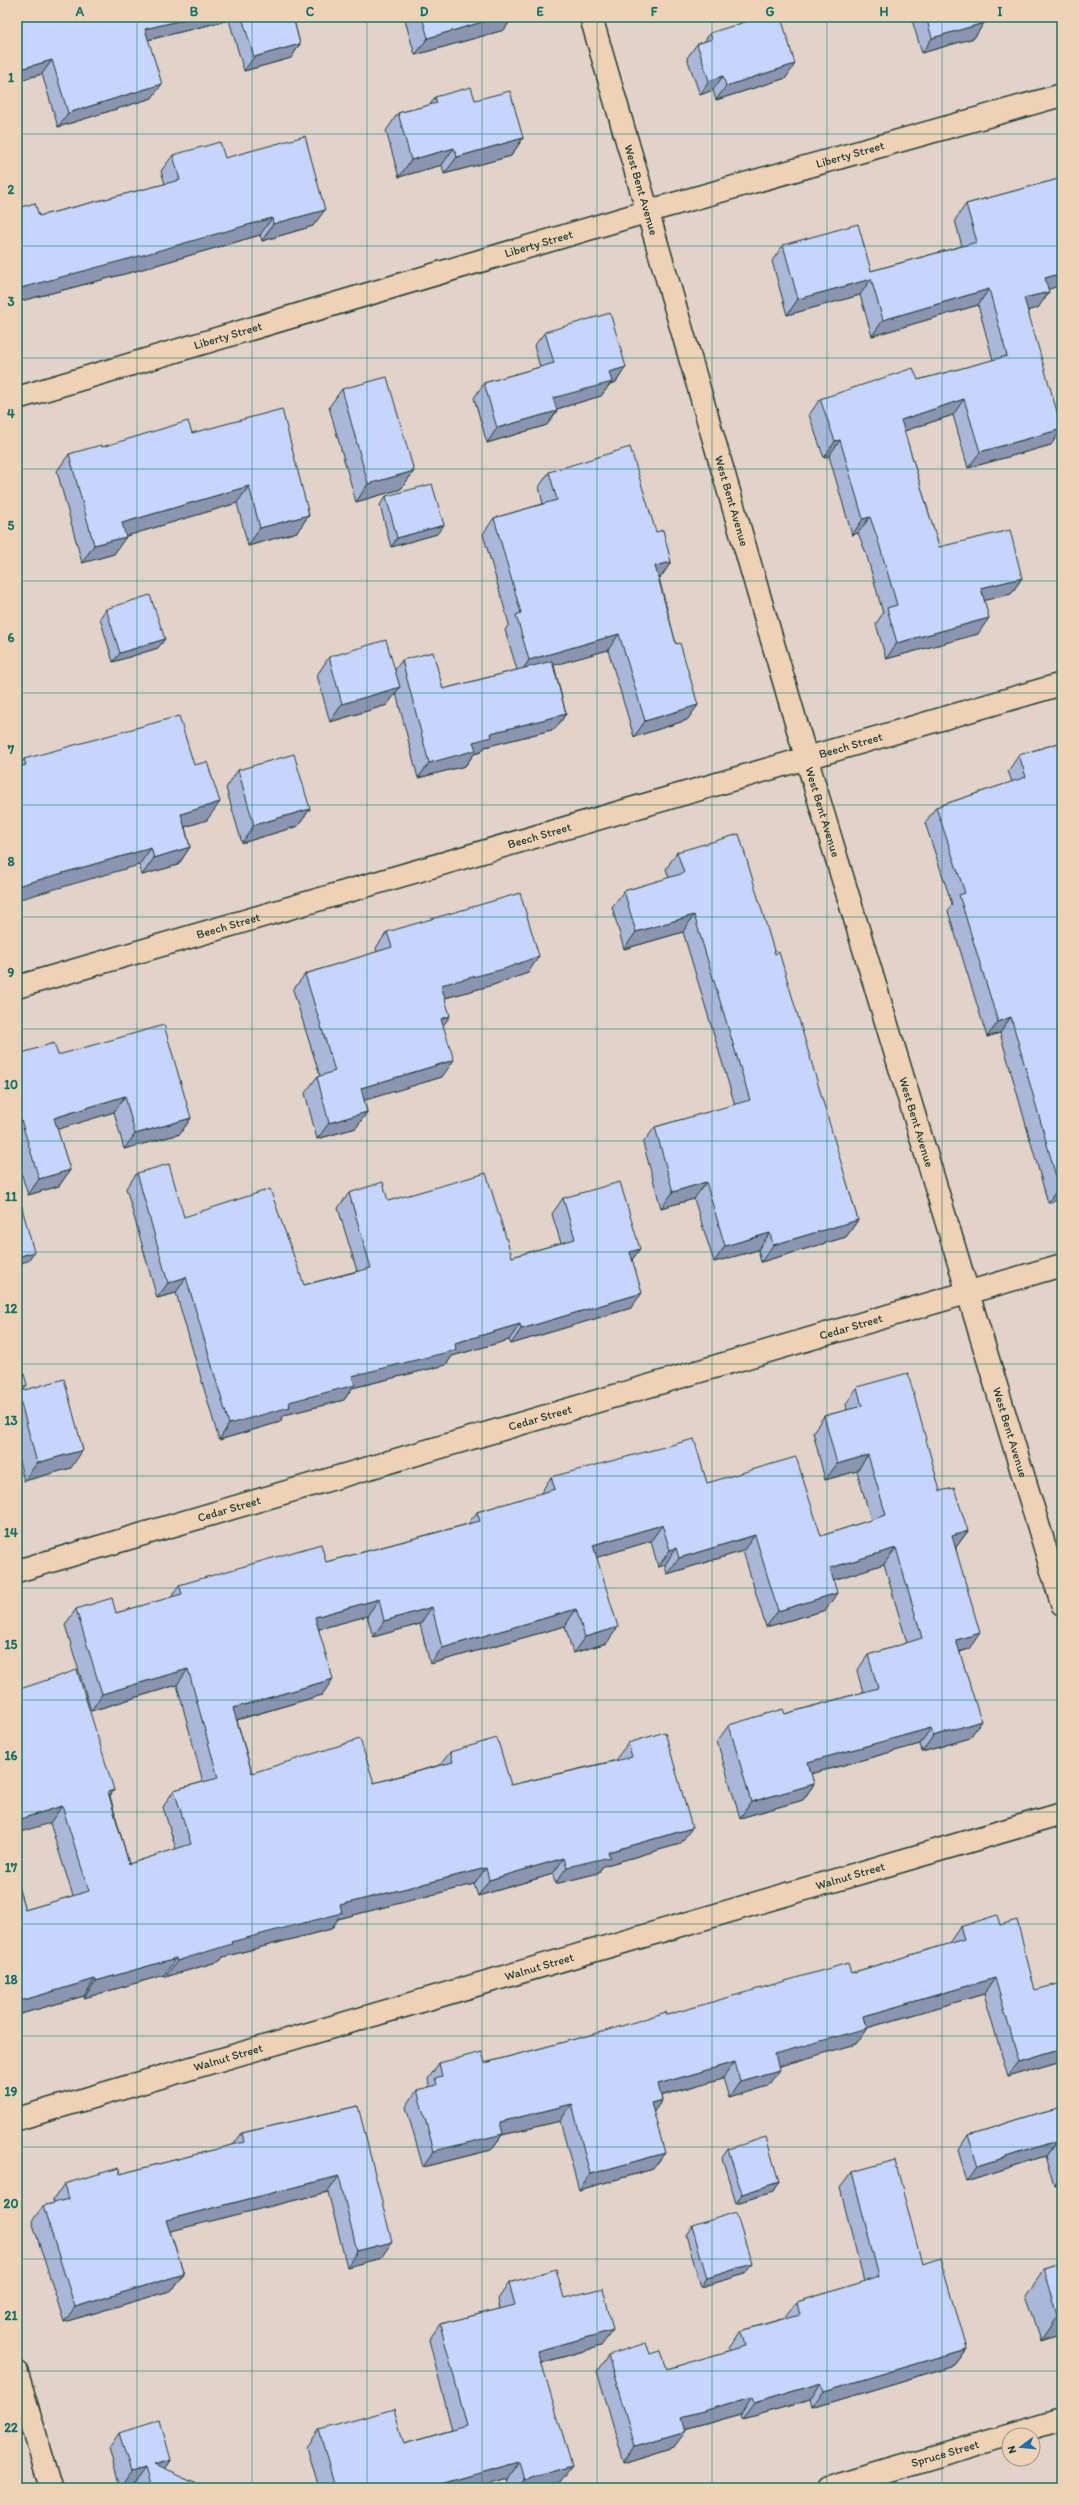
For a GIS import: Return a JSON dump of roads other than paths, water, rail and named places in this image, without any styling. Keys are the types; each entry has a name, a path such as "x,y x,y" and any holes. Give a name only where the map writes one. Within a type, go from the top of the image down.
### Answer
{"street":[{"name":"West Bent Avenue","path":"591,17 649,211 806,756 966,1292 1062,1604"},
{"name":"Liberty Street","path":"17,398 649,211 1062,95"},
{"name":"Beech Street","path":"17,987 806,756 1062,684"},
{"name":"Cedar Street","path":"17,1571 1062,1265"},
{"name":"Walnut Street","path":"17,2119 1062,1814"},
{"path":"17,2373 51,2488"},
{"name":"Spruce Street","path":"828,2488 1062,2419"}]}
